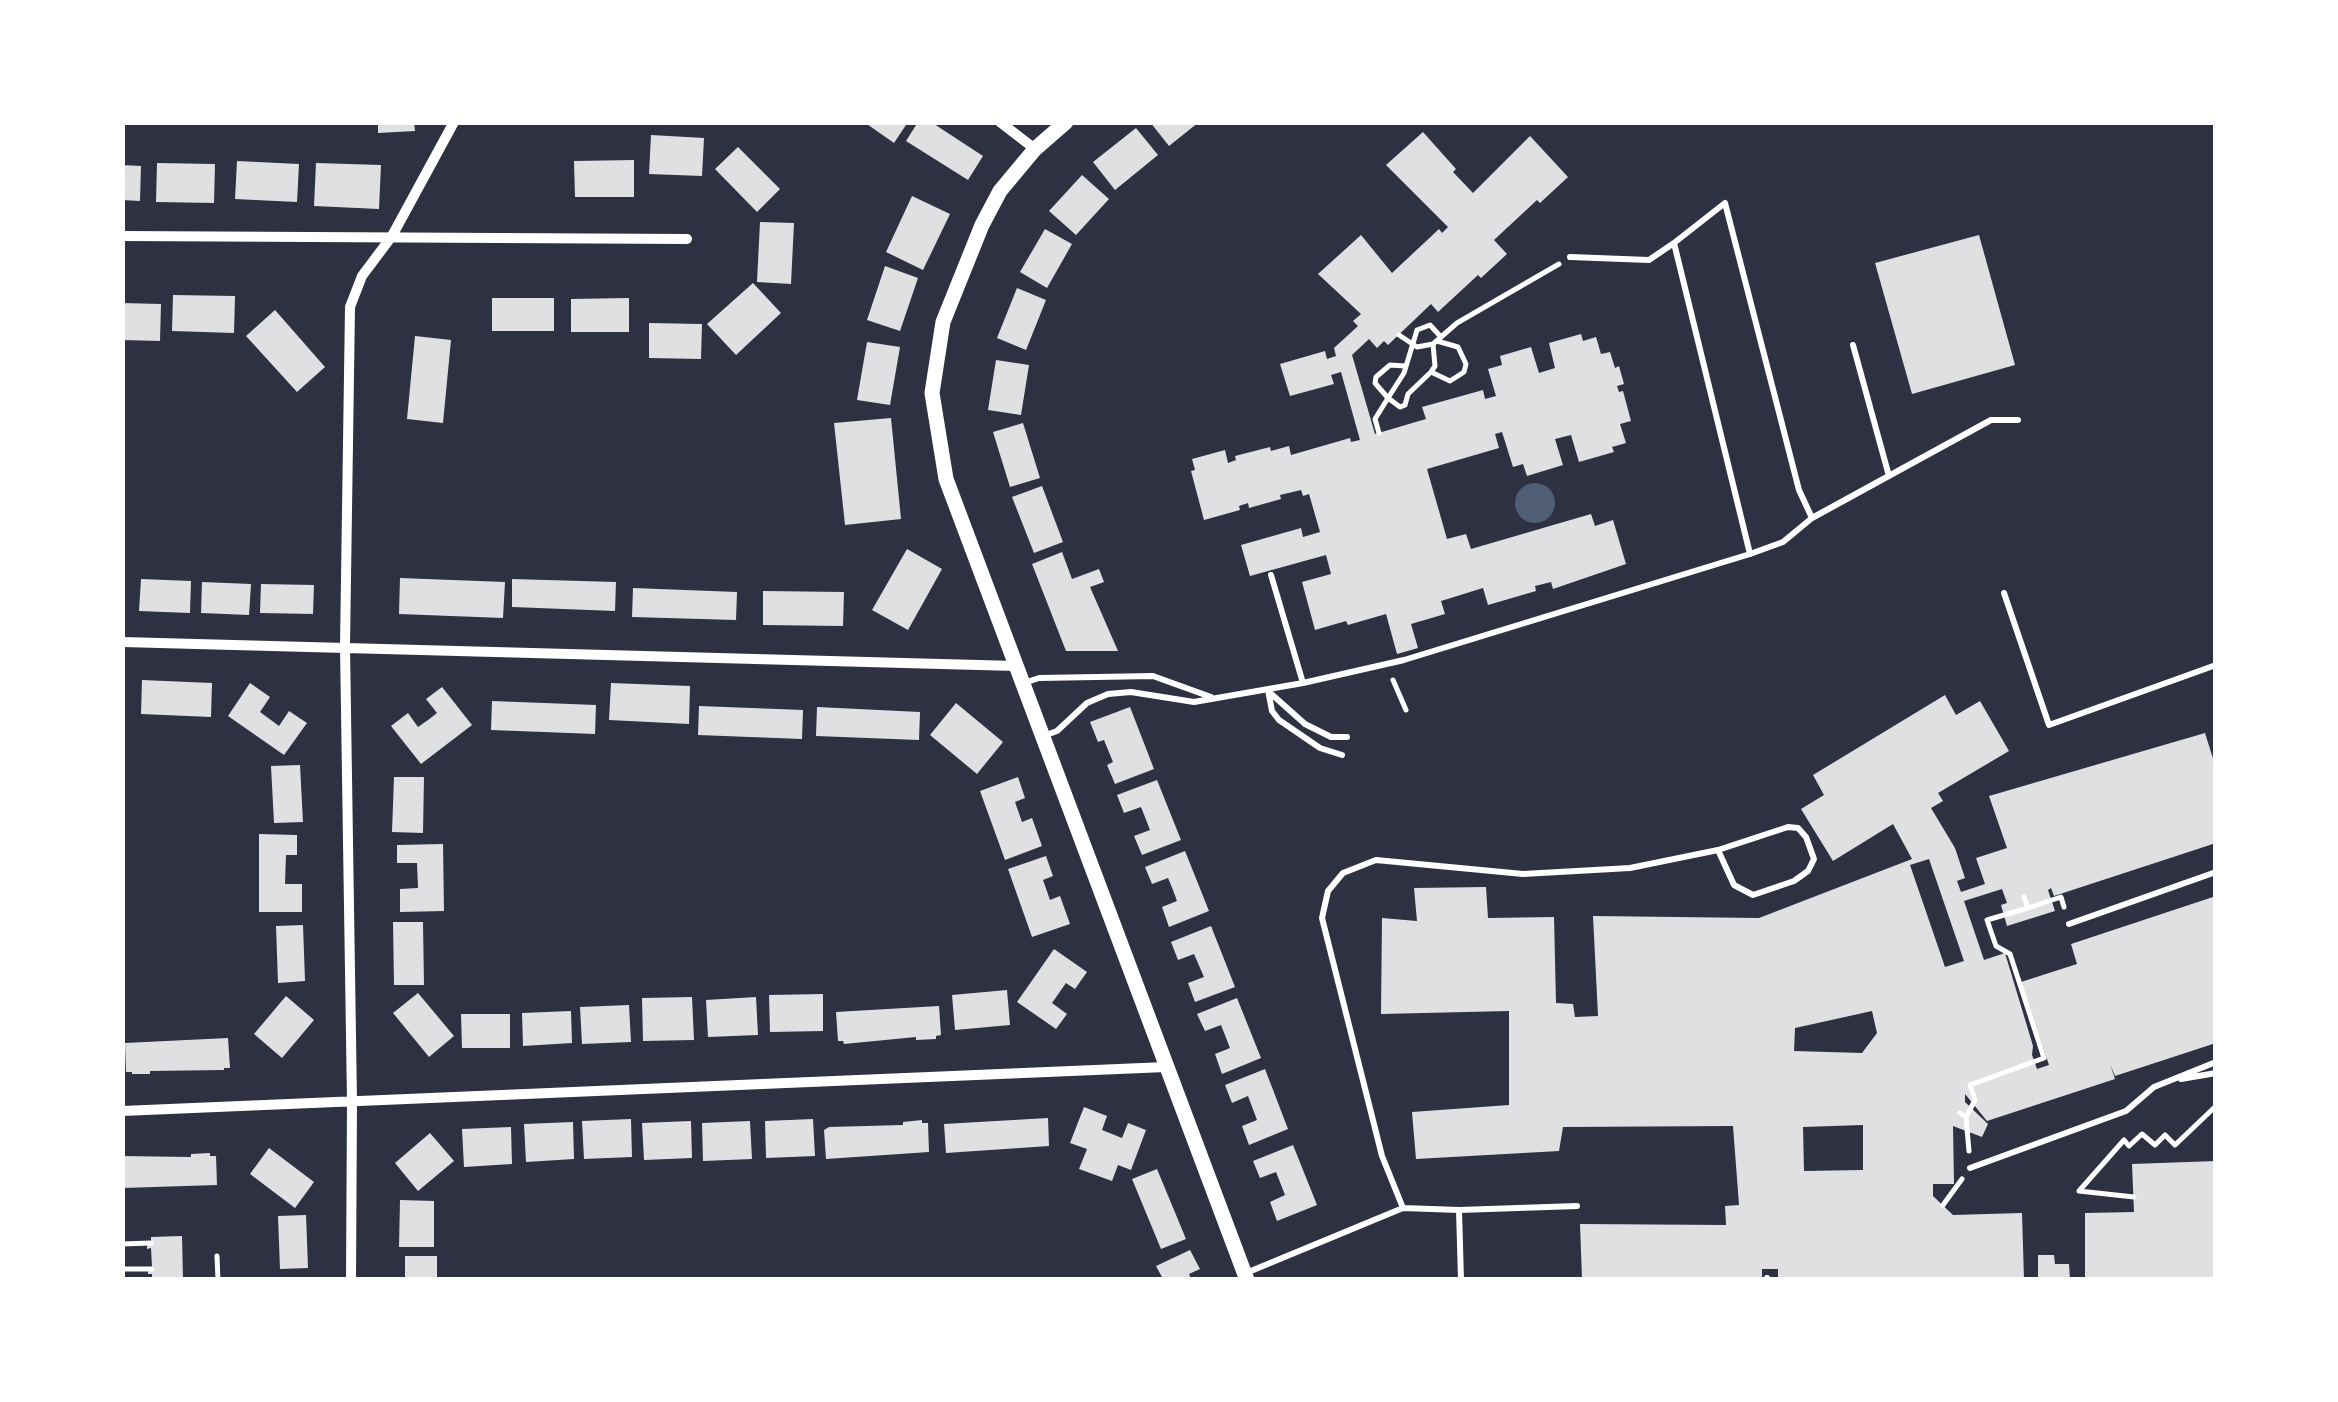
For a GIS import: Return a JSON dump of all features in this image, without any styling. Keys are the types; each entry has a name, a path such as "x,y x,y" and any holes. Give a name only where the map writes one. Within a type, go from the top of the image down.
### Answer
{"street":[{"path":"351,1280 345,646 350,307 362,276 392,236 454,122"},
{"path":"1000,122 1035,149"},
{"path":"1066,122 1035,149 991,208 943,322 932,393 946,478 1246,1277"},
{"path":"122,236 687,239"},
{"path":"122,642 1016,666"},
{"path":"122,1111 1166,1067"}],"lane":[{"path":"1570,257 1649,260 1725,203 1799,490 1812,518"},
{"path":"1674,242 1750,554"},
{"path":"1853,345 1889,476"},
{"path":"1042,736 1057,731 1087,702 1108,694 1131,692 1180,701 1302,683 1404,660 1750,554 1783,542 1812,518 1991,420 2018,420"},
{"path":"1271,576 1302,683"},
{"path":"2004,593 2048,725 2216,665"},
{"path":"1022,684 1039,678 1153,676 1214,699"},
{"path":"1268,690 1305,724 1332,737 1347,737"},
{"path":"1268,690 1272,711 1279,720 1320,748 1342,755"},
{"path":"1403,1208 1382,1156 1322,918 1328,891 1343,873 1376,860 1523,874 1630,868 1718,850 1788,826 1798,828 1806,836 1814,859 1808,871 1794,881 1753,894 1734,884 1718,850"},
{"path":"2068,924 2216,872"},
{"path":"1970,1168 2126,1112 2154,1087 2216,1062"},
{"path":"2170,1081 2216,1073"},
{"path":"1246,1277 1403,1208 1577,1206"},
{"path":"1459,1210 1461,1280"}],"path":[{"path":"1437,341 1457,323 1570,257"},
{"path":"1380,433 1375,419 1388,398 1396,385 1405,366 1417,330 1430,325 1437,341 1435,366 1400,407 1388,398 1374,383 1390,365 1405,366"},
{"path":"1399,335 1414,346 1437,341 1458,346 1466,364 1464,372 1450,381 1432,372"},
{"path":"1396,385 1408,394"},
{"path":"1404,660 1389,673 1406,710"},
{"path":"2024,897 2028,908"},
{"path":"1943,1205 1970,1168 1963,1115 1975,1100 1970,1085 2044,1058 2010,954 1996,946 1987,920 2061,897 2064,907"},
{"path":"2134,1196 2079,1191 2124,1140 2129,1146 2142,1134 2155,1145 2165,1135 2175,1145 2216,1106"},
{"path":"122,1244 151,1243"},
{"path":"217,1256 218,1280"},
{"path":"122,1269 152,1269"}],"water":[{"path":"1535,483 1549,489 1555,503 1549,517 1535,523 1521,517 1515,503 1521,489"}],"building":[{"path":"378,122 414,122 415,131 378,133"},
{"path":"864,122 908,122 894,143"},
{"path":"918,122 931,122 983,156 968,180 906,141"},
{"path":"1150,122 1199,122 1169,146"},
{"path":"1136,128 1158,155 1115,190 1093,162"},
{"path":"1423,132 1473,193 1530,136 1568,177 1494,240 1507,254 1481,278 1478,275 1438,312 1431,304 1388,345 1384,341 1377,348 1369,339 1352,355 1375,434 1426,419 1422,407 1483,390 1485,399 1496,396 1488,369 1502,365 1500,356 1531,347 1539,373 1555,368 1549,343 1581,334 1583,341 1596,337 1601,354 1610,352 1615,368 1619,366 1624,384 1617,386 1619,392 1623,391 1631,421 1620,424 1626,443 1612,447 1614,452 1579,462 1571,435 1555,439 1563,465 1527,476 1523,464 1513,467 1502,432 1495,434 1499,448 1427,469 1447,539 1466,534 1471,549 1591,514 1595,526 1613,520 1626,564 1553,589 1551,582 1535,586 1536,591 1488,605 1483,588 1441,601 1445,614 1411,624 1418,648 1397,654 1386,614 1315,630 1302,582 1331,574 1326,555 1250,576 1241,545 1301,528 1303,537 1320,532 1309,494 1303,496 1301,490 1280,495 1281,499 1249,508 1248,503 1239,506 1240,510 1204,520 1191,471 1195,470 1192,459 1225,450 1228,463 1236,460 1235,456 1270,447 1271,451 1289,446 1291,455 1350,438 1351,442 1360,440 1341,372 1331,375 1334,384 1290,396 1280,364 1325,351 1327,359 1336,356 1334,348 1358,326 1353,321 1361,314 1318,274 1361,235 1392,273 1439,229 1442,233 1448,227 1386,165"},
{"path":"651,135 704,138 702,176 649,174"},
{"path":"738,147 780,189 757,212 715,169"},
{"path":"634,160 634,197 575,197 574,161"},
{"path":"237,161 299,164 297,202 235,199"},
{"path":"157,163 215,164 214,203 156,202"},
{"path":"316,163 381,165 379,209 314,206"},
{"path":"122,165 141,166 140,201 122,200"},
{"path":"1082,175 1109,199 1076,235 1049,211"},
{"path":"912,196 950,214 923,270 886,252"},
{"path":"760,222 794,223 791,284 757,282"},
{"path":"1045,229 1072,244 1047,288 1020,272"},
{"path":"1979,235 2015,365 1912,394 1875,263"},
{"path":"885,266 918,278 900,331 867,320"},
{"path":"753,283 781,313 736,355 707,324"},
{"path":"1017,288 1046,300 1026,350 997,338"},
{"path":"173,295 235,296 234,333 172,331"},
{"path":"492,298 554,298 554,331 492,331"},
{"path":"629,298 629,332 571,332 571,299"},
{"path":"122,303 161,304 160,341 122,340"},
{"path":"275,310 325,367 297,392 246,336"},
{"path":"649,323 702,324 701,359 649,358"},
{"path":"415,336 451,340 443,423 407,419"},
{"path":"867,342 900,347 890,405 857,400"},
{"path":"996,360 1029,365 1021,415 988,410"},
{"path":"891,418 901,519 845,525 834,423"},
{"path":"1023,423 1040,478 1010,487 993,432"},
{"path":"1042,486 1063,542 1034,553 1012,497"},
{"path":"907,549 942,569 908,630 872,610"},
{"path":"1062,552 1072,579 1099,569 1104,582 1090,587 1118,651 1066,651 1032,564"},
{"path":"400,578 505,582 503,618 399,614"},
{"path":"141,579 191,581 190,613 139,611"},
{"path":"512,579 616,582 615,611 512,607"},
{"path":"202,582 251,584 249,615 201,613"},
{"path":"261,584 314,585 313,614 260,613"},
{"path":"633,588 737,592 736,620 632,617"},
{"path":"763,591 844,592 843,626 763,625"},
{"path":"142,680 212,683 211,717 141,714"},
{"path":"250,683 270,697 260,712 279,726 289,711 307,723 284,755 228,716"},
{"path":"611,683 690,686 689,724 609,720"},
{"path":"442,687 472,725 421,764 391,726 408,713 418,727 428,720 437,713 426,699"},
{"path":"1945,695 1956,715 1980,701 2009,751 1938,793 1943,801 1931,808 1955,848 1965,878 1957,881 1961,892 1985,884 1976,858 2007,848 1989,796 2205,733 2216,768 2216,843 2054,896 2051,888 2048,890 2055,911 2007,926 2001,905 2007,903 2002,889 1964,901 1984,960 2005,953 2037,1069 2049,1065 2021,982 2077,964 2071,944 2216,896 2216,1043 2115,1076 2110,1064 2115,1079 1987,1121 1965,1094 1965,1102 1988,1124 1982,1137 1953,1126 1954,1184 1933,1184 1933,1196 1953,1215 2022,1213 2024,1279 1778,1279 1778,1269 1762,1269 1762,1279 1582,1279 1580,1224 1726,1225 1725,1206 1739,1205 1733,1126 1563,1127 1559,1151 1416,1159 1412,1112 1509,1105 1509,1011 1381,1014 1382,918 1417,921 1414,888 1486,887 1488,918 1554,917 1556,1003 1573,1004 1575,1017 1598,1016 1593,916 1759,918 1912,859 1893,824 1833,861 1801,809 1824,795 1813,775","holes":["1929,859 1964,961 1945,967 1910,865","1872,1011 1877,1033 1862,1053 1794,1051 1795,1028","1863,1125 1863,1170 1804,1171 1803,1127"]},
{"path":"492,701 596,705 595,734 491,730"},
{"path":"956,703 1003,742 977,774 930,735"},
{"path":"699,706 803,710 802,739 698,735"},
{"path":"817,707 920,712 919,740 816,736"},
{"path":"1130,707 1154,769 1115,784 1107,765 1113,762 1104,740 1098,742 1090,722"},
{"path":"300,765 303,822 274,823 271,766"},
{"path":"394,777 424,777 423,833 392,832"},
{"path":"1018,777 1025,798 1015,802 1022,822 1032,818 1042,846 1005,860 980,791"},
{"path":"1157,780 1181,840 1142,855 1134,836 1150,830 1141,807 1124,813 1117,795"},
{"path":"259,834 297,835 297,855 286,855 285,884 302,884 302,912 259,912"},
{"path":"443,844 444,911 400,912 400,889 418,888 417,863 397,863 397,845"},
{"path":"1185,851 1209,911 1169,927 1162,907 1177,901 1173,890 1168,878 1152,884 1145,867"},
{"path":"1046,856 1053,876 1043,880 1050,900 1060,896 1070,924 1032,937 1008,869"},
{"path":"393,922 423,922 424,985 394,985"},
{"path":"303,925 305,981 278,983 276,926"},
{"path":"1211,926 1235,987 1195,1002 1188,983 1204,977 1194,954 1178,960 1171,942"},
{"path":"1054,949 1087,972 1075,989 1066,983 1052,1003 1067,1014 1056,1029 1017,1002"},
{"path":"1007,990 1010,1025 955,1030 952,995"},
{"path":"418,993 454,1036 429,1057 393,1013"},
{"path":"823,994 823,1031 770,1032 769,995"},
{"path":"286,996 314,1020 282,1058 254,1034"},
{"path":"692,997 694,1040 643,1041 642,998"},
{"path":"756,997 758,1035 708,1037 706,1000"},
{"path":"1237,998 1261,1058 1222,1074 1215,1054 1230,1048 1221,1025 1205,1031 1197,1014"},
{"path":"629,1005 631,1042 582,1044 580,1007"},
{"path":"939,1006 941,1035 936,1039 916,1037 844,1044 838,1041 836,1012"},
{"path":"571,1011 572,1043 523,1046 522,1013"},
{"path":"461,1014 510,1014 510,1048 462,1048"},
{"path":"228,1038 230,1068 224,1070 126,1072 125,1043"},
{"path":"1265,1069 1288,1129 1249,1145 1242,1126 1257,1120 1248,1096 1232,1103 1225,1085"},
{"path":"1084,1107 1107,1116 1102,1130 1122,1138 1128,1123 1146,1130 1131,1170 1118,1165 1112,1181 1079,1169 1087,1149 1070,1143"},
{"path":"1048,1118 1049,1146 946,1153 944,1124"},
{"path":"631,1119 632,1157 584,1159 582,1121"},
{"path":"813,1119 815,1156 766,1158 765,1121"},
{"path":"922,1120 928,1123 929,1152 826,1159 824,1130 829,1127 903,1125"},
{"path":"691,1121 692,1158 644,1160 642,1123"},
{"path":"750,1121 752,1159 703,1161 702,1123"},
{"path":"573,1122 574,1159 526,1162 524,1124"},
{"path":"511,1127 512,1164 464,1167 462,1129"},
{"path":"430,1133 454,1161 418,1191 395,1163"},
{"path":"1293,1145 1317,1205 1277,1221 1270,1202 1285,1195 1276,1172 1260,1178 1253,1161"},
{"path":"269,1148 314,1182 295,1208 250,1174"},
{"path":"210,1153 216,1156 217,1185 122,1188 122,1156 191,1157"},
{"path":"2216,1161 2216,1279 2085,1279 2085,1213 2134,1212 2132,1164"},
{"path":"1157,1169 1186,1239 1161,1249 1132,1179"},
{"path":"400,1200 434,1201 434,1247 399,1247"},
{"path":"306,1215 308,1268 280,1269 278,1216"},
{"path":"182,1236 183,1279 152,1279 152,1274 148,1274 148,1267 152,1267 147,1241 151,1237"},
{"path":"1190,1250 1200,1269 1189,1274 1191,1279 1163,1279 1156,1266"},
{"path":"2038,1255 2054,1255 2055,1264 2069,1264 2070,1279 2038,1279"},
{"path":"405,1256 437,1256 437,1279 405,1279"}]}
